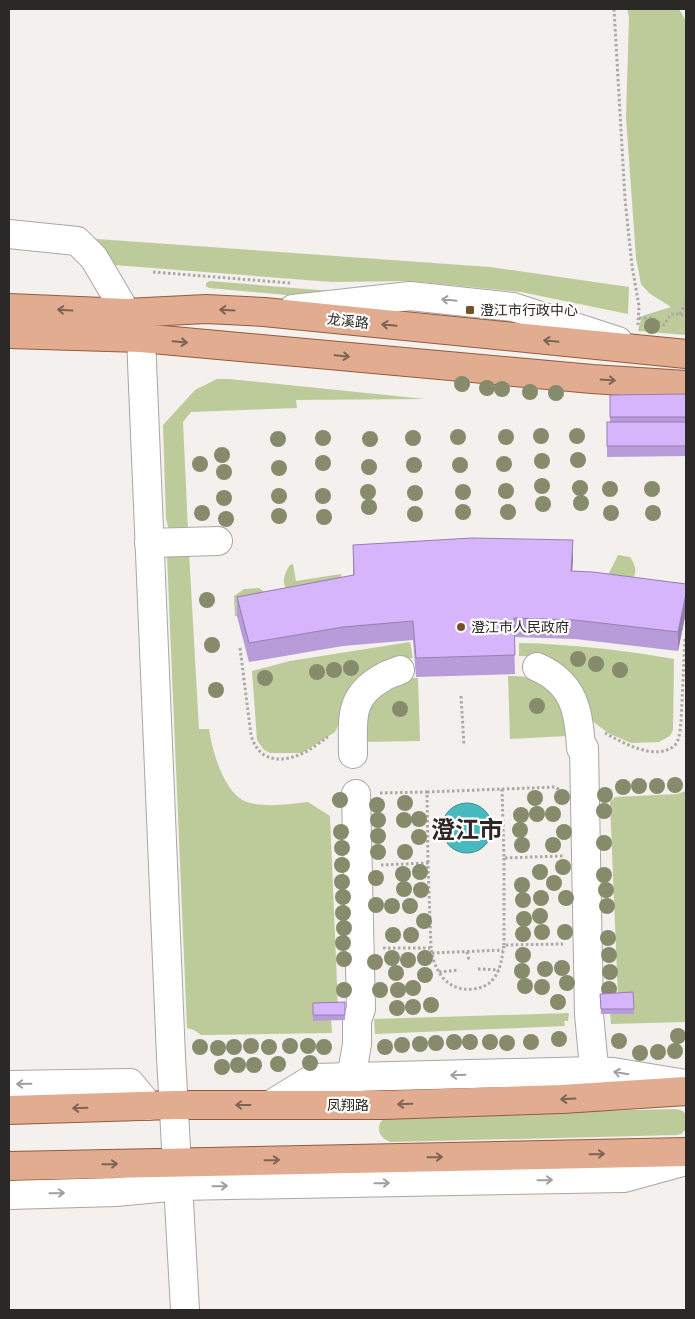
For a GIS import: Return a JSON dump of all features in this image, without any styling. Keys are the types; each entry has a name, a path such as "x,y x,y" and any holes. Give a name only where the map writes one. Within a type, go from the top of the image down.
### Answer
{"main road":[{"name":"龙溪路","path":"9,308 126,313 206,309 264,312 686,354"},
{"path":"9,334 141,338 592,379 686,385"},
{"name":"凤翔路","path":"9,1110 161,1106 346,1105 596,1084 686,1091"},
{"path":"9,1166 178,1174 686,1152"}],"street":[{"path":"9,234 76,241 94,258 141,338 149,543 161,1106 178,1174 185,1310"},
{"path":"149,543 218,541"},
{"path":"537,667 554,676 570,694 580,723 589,1014 596,1084"},
{"path":"353,754 353,716 359,697 384,676 400,670"},
{"path":"581,748 579,855 582,992 589,1014"},
{"path":"346,1105 357,1044 357,1020 361,1009 358,866 359,794"},
{"path":"357,1020 352,1011 359,794"},
{"path":"270,1105 314,1078 596,1084 613,1072 686,1084"},
{"path":"9,1085 130,1083 161,1106"},
{"path":"9,1195 116,1192 178,1174 624,1178 686,1161"}],"path":[{"path":"614,9 624,199 639,306 638,327"},
{"path":"153,272 292,284"},
{"path":"194,275 194,282"},
{"path":"680,314 686,303"},
{"path":"639,318 651,318 664,325 672,314 680,314 686,317"},
{"path":"576,708 607,734 643,750 662,752 675,744 679,736 685,639"},
{"path":"240,648 253,744 264,756 286,759 303,754 336,732 353,716"},
{"path":"462,696 464,746"},
{"path":"359,794 555,787 565,797"},
{"path":"427,792 432,953 438,972 445,982 468,990 486,986 495,977 499,970 504,950 502,789"},
{"path":"504,858 579,855"},
{"path":"358,866 428,863"},
{"path":"504,945 581,943"},
{"path":"360,949 431,948"},
{"path":"432,953 504,950"},
{"path":"467,952 469,960"},
{"path":"438,972 459,970"},
{"path":"478,970 499,970"}],"green space":[{"path":"627,9 679,9 686,21 686,335 638,331 642,316 671,307 649,293 641,284 636,258 626,117 629,17"},
{"path":"83,238 490,267 629,287 628,314 521,292 410,281 332,282 101,264"},
{"path":"210,281 331,291 331,299 209,288 206,286 206,283"},
{"path":"217,379 425,399 296,400 297,408 191,412 183,422 188,530 169,530 166,519 163,425 195,390"},
{"path":"189,552 199,729 209,729 220,770 232,790 247,802 269,805 308,802 330,816 338,1008 331,1020 332,1033 201,1035 187,1028 167,556"},
{"path":"618,555 630,557 635,566 634,576 626,587 603,585"},
{"path":"293,564 296,581 341,574 345,596 295,604 286,590 284,581 286,571"},
{"path":"259,588 267,594 235,616 234,596 244,589"},
{"path":"410,642 413,658 389,661 372,668 362,677 335,732 302,753 270,753 264,750 257,740 252,671 290,661"},
{"path":"519,643 596,648 674,659 673,730 670,736 659,742 631,743 608,733 591,720 536,656 519,656"},
{"path":"508,676 522,676 534,679 552,691 562,710 566,736 510,739"},
{"path":"418,678 420,741 364,742 369,702 396,682"},
{"path":"686,791 686,1022 611,1024 610,1014 634,1014 618,998 610,802 615,797 677,794"},
{"path":"569,1013 568,1021 564,1021 565,1026 375,1034 374,1019"},
{"path":"676,1109 683,1111 686,1115 686,1129 677,1135 391,1142 380,1134 379,1130 381,1122 388,1116"}],"water":[{"path":"467,803 481,807 488,814 492,828 488,842 481,849 467,853 453,849 446,842 442,828 446,814 453,807"}],"building":[{"path":"686,394 686,417 610,417 610,395"},
{"path":"607,422 686,422 686,446 607,446"},
{"name":"澄江市人民政府","path":"472,538 573,540 571,571 686,584 678,632 575,620 514,618 515,655 416,658 413,621 343,627 249,643 237,597 354,575 353,545"},
{"path":"633,992 634,1009 601,1009 600,994"},
{"path":"345,1002 345,1015 313,1015 313,1003"}],"place":[{"name":"澄江市行政中心","path":"470,310"},
{"name":"澄江市人民政府","path":"461,627"}],"district":[{"name":"澄江市","path":"467,830"}]}
